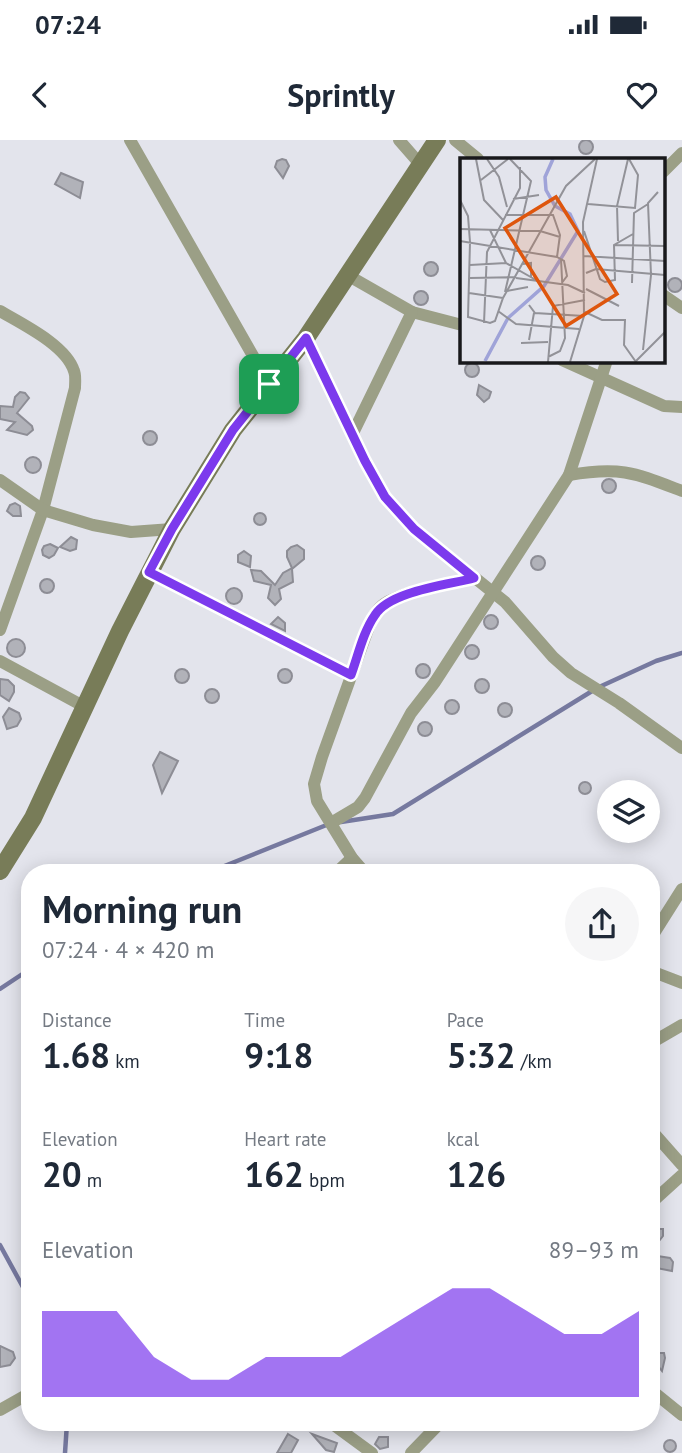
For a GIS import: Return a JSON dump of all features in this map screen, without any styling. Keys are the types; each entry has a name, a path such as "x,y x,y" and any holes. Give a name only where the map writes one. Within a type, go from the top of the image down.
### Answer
{"main road":[{"path":"0,872 33,818 172,529 233,430 306,338 437,140"}],"street":[{"path":"130,140 269,384"},
{"path":"399,140 420,164"},
{"path":"456,140 477,158"},
{"path":"664,171 682,153"},
{"path":"349,276 412,312 460,325"},
{"path":"664,296 682,308"},
{"path":"0,311 54,345 64,354 75,371 75,388 43,510 0,630"},
{"path":"352,435 412,312"},
{"path":"306,338 385,497 414,529 513,610 553,657 571,673 620,703 682,748"},
{"path":"567,362 664,406 682,407"},
{"path":"331,823 358,807 366,798 411,713 435,682 569,475 604,377 607,362"},
{"path":"569,475 596,470 631,472 682,491"},
{"path":"0,480 43,510 114,531 172,529"},
{"path":"149,572 351,675"},
{"path":"357,864 317,801 314,784 374,615 383,605 399,597 474,578"},
{"path":"0,661 85,707"},
{"path":"346,864 352,858"},
{"path":"660,924 682,889"},
{"path":"660,975 682,984"},
{"path":"660,1038 682,1025"},
{"path":"660,1140 682,1165"},
{"path":"660,1195 682,1174"},
{"path":"660,1397 682,1415"},
{"path":"0,1410 21,1399"},
{"path":"342,1431 372,1453"},
{"path":"411,1453 432,1431"}],"building":[{"path":"586,140 591,142 591,152 586,154 581,152 579,147 581,142"},
{"path":"286,160 289,166 283,178 275,167 277,161"},
{"path":"61,173 83,182 80,198 55,184"},
{"path":"431,262 436,264 436,274 431,276 426,274 424,269 426,264"},
{"path":"675,278 680,280 680,290 675,292 670,290 668,285 670,280"},
{"path":"421,291 426,293 426,303 421,305 416,303 414,298 416,293"},
{"path":"472,363 477,365 477,375 472,377 467,375 465,370 467,365"},
{"path":"479,385 491,392 484,402 477,395"},
{"path":"20,392 29,398 17,413 32,426 33,430 27,435 7,430 15,422 0,419 0,406 13,407 15,397"},
{"path":"150,431 155,433 155,443 150,445 145,443 143,438 145,433"},
{"path":"33,457 39,459 39,471 33,473 27,471 25,465 27,459"},
{"path":"609,479 614,481 614,491 609,493 604,491 602,486 604,481"},
{"path":"15,503 20,506 21,516 13,516 7,511 10,505"},
{"path":"255,514 265,514 265,524 255,524"},
{"path":"71,537 77,540 76,549 70,551 60,547"},
{"path":"50,544 58,548 49,558 43,555 42,550"},
{"path":"297,545 304,550 304,559 292,569 293,582 279,589 281,599 275,605 268,598 271,585 254,581 251,570 261,571 275,585 283,573 292,568 287,551"},
{"path":"244,551 251,556 250,567 238,562 238,555"},
{"path":"538,556 543,558 543,568 538,570 533,568 531,563 533,558"},
{"path":"47,579 52,581 52,591 47,593 42,591 40,586 42,581"},
{"path":"234,588 242,596 234,604 226,596"},
{"path":"491,615 496,617 496,627 491,629 486,627 484,622 486,617"},
{"path":"278,617 285,623 285,631 271,624"},
{"path":"16,639 22,642 25,648 22,654 16,657 10,654 7,648 10,642"},
{"path":"472,645 477,647 477,657 472,659 467,657 465,652 467,647"},
{"path":"423,664 428,666 428,676 423,678 418,676 416,671 418,666"},
{"path":"182,669 187,671 187,681 182,683 177,681 175,676 177,671"},
{"path":"285,669 290,671 290,681 285,683 280,681 278,676 280,671"},
{"path":"0,679 8,680 14,686 9,701 0,695"},
{"path":"482,679 487,681 487,691 482,693 477,691 475,686 477,681"},
{"path":"212,689 217,691 217,701 212,703 207,701 205,696 207,691"},
{"path":"452,700 457,702 457,712 452,714 447,712 445,707 447,702"},
{"path":"505,703 510,705 510,715 505,717 500,715 498,710 500,705"},
{"path":"9,708 19,713 21,719 17,726 7,729 3,717"},
{"path":"425,722 430,724 430,734 425,736 420,734 418,729 420,724"},
{"path":"160,752 178,761 162,793 153,765"},
{"path":"580,783 590,783 590,793 580,793"},
{"path":"660,1256 670,1258 673,1262 672,1271 660,1269"},
{"path":"0,1346 13,1352 15,1358 10,1365 0,1367"},
{"path":"660,1353 664,1353 665,1358 662,1371"},
{"path":"288,1434 298,1440 291,1453 277,1453"},
{"path":"312,1434 337,1443 334,1452 326,1450"},
{"path":"379,1437 388,1437 388,1447 380,1449 375,1444"},
{"path":"670,1440 676,1446 670,1452 664,1446"}],"waterway":[{"path":"341,822 393,814 597,688 656,661 682,653"},
{"path":"229,864 329,824"},
{"path":"0,989 21,975"},
{"path":"0,1245 21,1284"},
{"path":"65,1453 66,1431"}],"route":[{"path":"306,338 385,497 414,529 474,578 399,597 383,605 374,615 351,675 149,572 233,430 269,384 306,338"}]}
